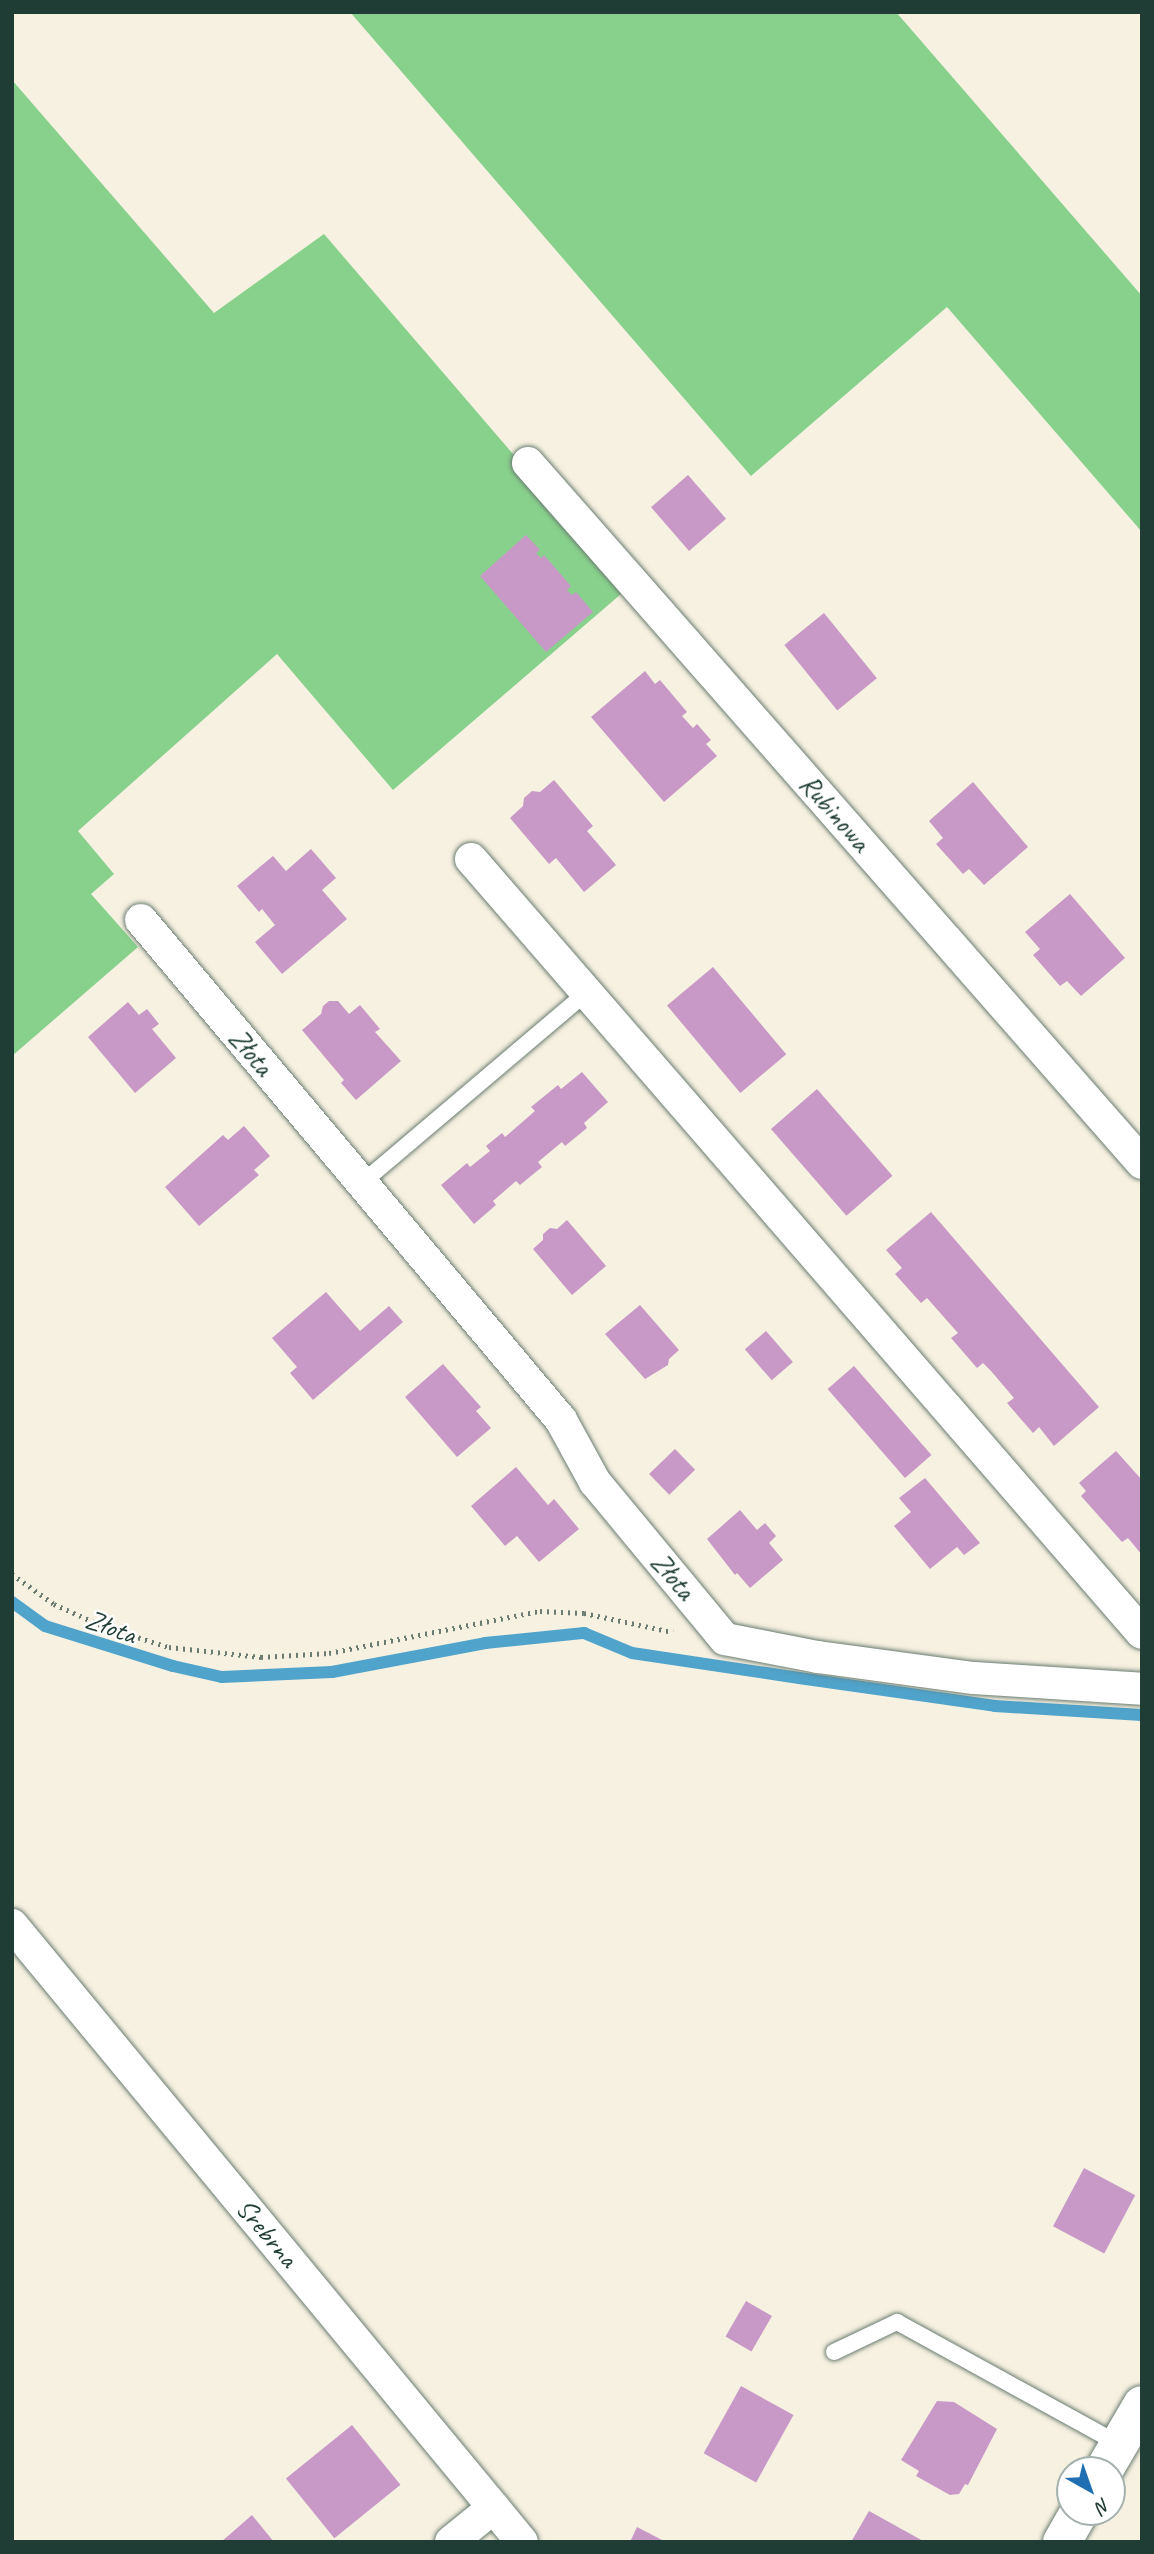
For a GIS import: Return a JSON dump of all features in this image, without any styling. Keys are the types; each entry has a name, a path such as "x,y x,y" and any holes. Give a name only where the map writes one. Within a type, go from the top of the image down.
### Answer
{"street":[{"name":"Rubinowa","path":"528,463 1142,1163"},
{"path":"471,859 1142,1633"},
{"name":"Złota","path":"141,920 561,1420 595,1482 725,1639 818,1657 974,1678 1142,1689"},
{"name":"Srebrna","path":"12,1925 522,2542"},
{"path":"1112,2456 1142,2405"},
{"path":"451,2542 494,2507"},
{"path":"1062,2542 1071,2526"}],"lane":[{"path":"362,1183 586,993"},
{"path":"834,2352 897,2322 1109,2456"}],"path":[{"name":"Złota","path":"12,1574 54,1604 105,1627 169,1647 261,1657 329,1653 540,1611 584,1613 635,1626"}],"green space":[{"path":"350,12 896,12 1142,296 1142,532 947,307 751,476"},
{"path":"12,80 214,313 324,234 628,588 393,790 277,654 78,831 114,874 91,894 138,947 12,1056"}],"building":[{"path":"688,475 726,519 689,551 651,507"},
{"path":"526,535 540,550 536,553 541,558 544,555 571,586 567,590 572,595 576,592 593,612 546,652 480,576"},
{"path":"824,613 877,678 837,710 784,645"},
{"path":"645,671 655,684 660,680 687,712 682,716 693,728 697,724 711,740 706,744 717,756 664,802 591,717"},
{"path":"554,780 593,826 587,831 616,865 584,892 556,858 549,864 510,818 523,806 524,798 532,791 540,792"},
{"path":"973,782 1028,847 984,885 969,869 963,874 936,844 943,838 929,821"},
{"path":"311,849 336,878 322,890 347,919 282,974 255,942 275,925 262,909 259,912 237,886 273,856 286,871"},
{"path":"1070,894 1125,958 1081,996 1067,981 1060,986 1033,955 1040,949 1025,932"},
{"path":"713,967 786,1054 740,1093 667,1006"},
{"path":"329,1001 338,1001 349,1014 360,1005 380,1029 375,1032 401,1061 356,1100 341,1083 344,1080 302,1030 321,1014 323,1006"},
{"path":"128,1002 139,1015 147,1009 159,1024 152,1029 176,1058 135,1093 88,1037"},
{"path":"582,1072 608,1102 584,1123 587,1128 565,1146 562,1142 538,1162 542,1167 520,1185 516,1181 493,1201 496,1205 474,1224 441,1185 467,1163 470,1167 490,1151 486,1146 502,1133 505,1137 535,1111 531,1107 558,1085 561,1089"},
{"path":"817,1089 892,1176 846,1216 771,1129"},
{"path":"244,1126 270,1156 254,1170 259,1175 199,1226 165,1187 223,1135 228,1140"},
{"path":"931,1212 1099,1407 1054,1446 1039,1427 1033,1433 1007,1403 1014,1398 991,1371 983,1363 977,1368 951,1338 958,1333 927,1298 921,1303 895,1274 902,1268 886,1250"},
{"path":"567,1220 606,1266 572,1295 533,1249 543,1240 543,1234 550,1228 557,1229"},
{"path":"326,1292 360,1331 389,1306 403,1322 313,1400 290,1373 297,1367 272,1338"},
{"path":"640,1305 679,1350 669,1359 668,1365 645,1379 605,1334"},
{"path":"766,1331 793,1362 772,1380 745,1349"},
{"path":"443,1364 481,1407 476,1411 491,1428 457,1457 405,1397"},
{"path":"854,1366 931,1455 905,1478 828,1389"},
{"path":"675,1449 695,1470 669,1495 649,1474"},
{"path":"1116,1451 1142,1480 1142,1555 1128,1538 1122,1542 1081,1496 1086,1491 1079,1483"},
{"path":"516,1467 548,1505 554,1499 579,1529 539,1562 517,1536 505,1546 471,1506"},
{"path":"925,1478 980,1543 964,1555 957,1547 930,1569 894,1526 911,1512 899,1498"},
{"path":"740,1510 757,1530 765,1523 776,1536 769,1543 783,1560 750,1588 737,1573 735,1575 707,1539"},
{"path":"1084,2168 1135,2195 1104,2254 1053,2226"},
{"path":"746,2301 772,2316 751,2352 726,2337"},
{"path":"741,2386 793,2415 756,2482 704,2453"},
{"path":"937,2401 954,2402 997,2429 968,2485 965,2484 959,2494 950,2495 916,2476 919,2471 901,2460"},
{"path":"352,2425 400,2485 334,2538 286,2478"},
{"path":"869,2511 925,2542 851,2542"},
{"path":"252,2515 274,2542 221,2542"},
{"path":"637,2527 666,2542 630,2542"}],"waterway":[{"path":"12,1602 45,1626 173,1666 222,1677 332,1672 485,1643 584,1633 632,1653 799,1678 995,1706 1142,1715"}]}
